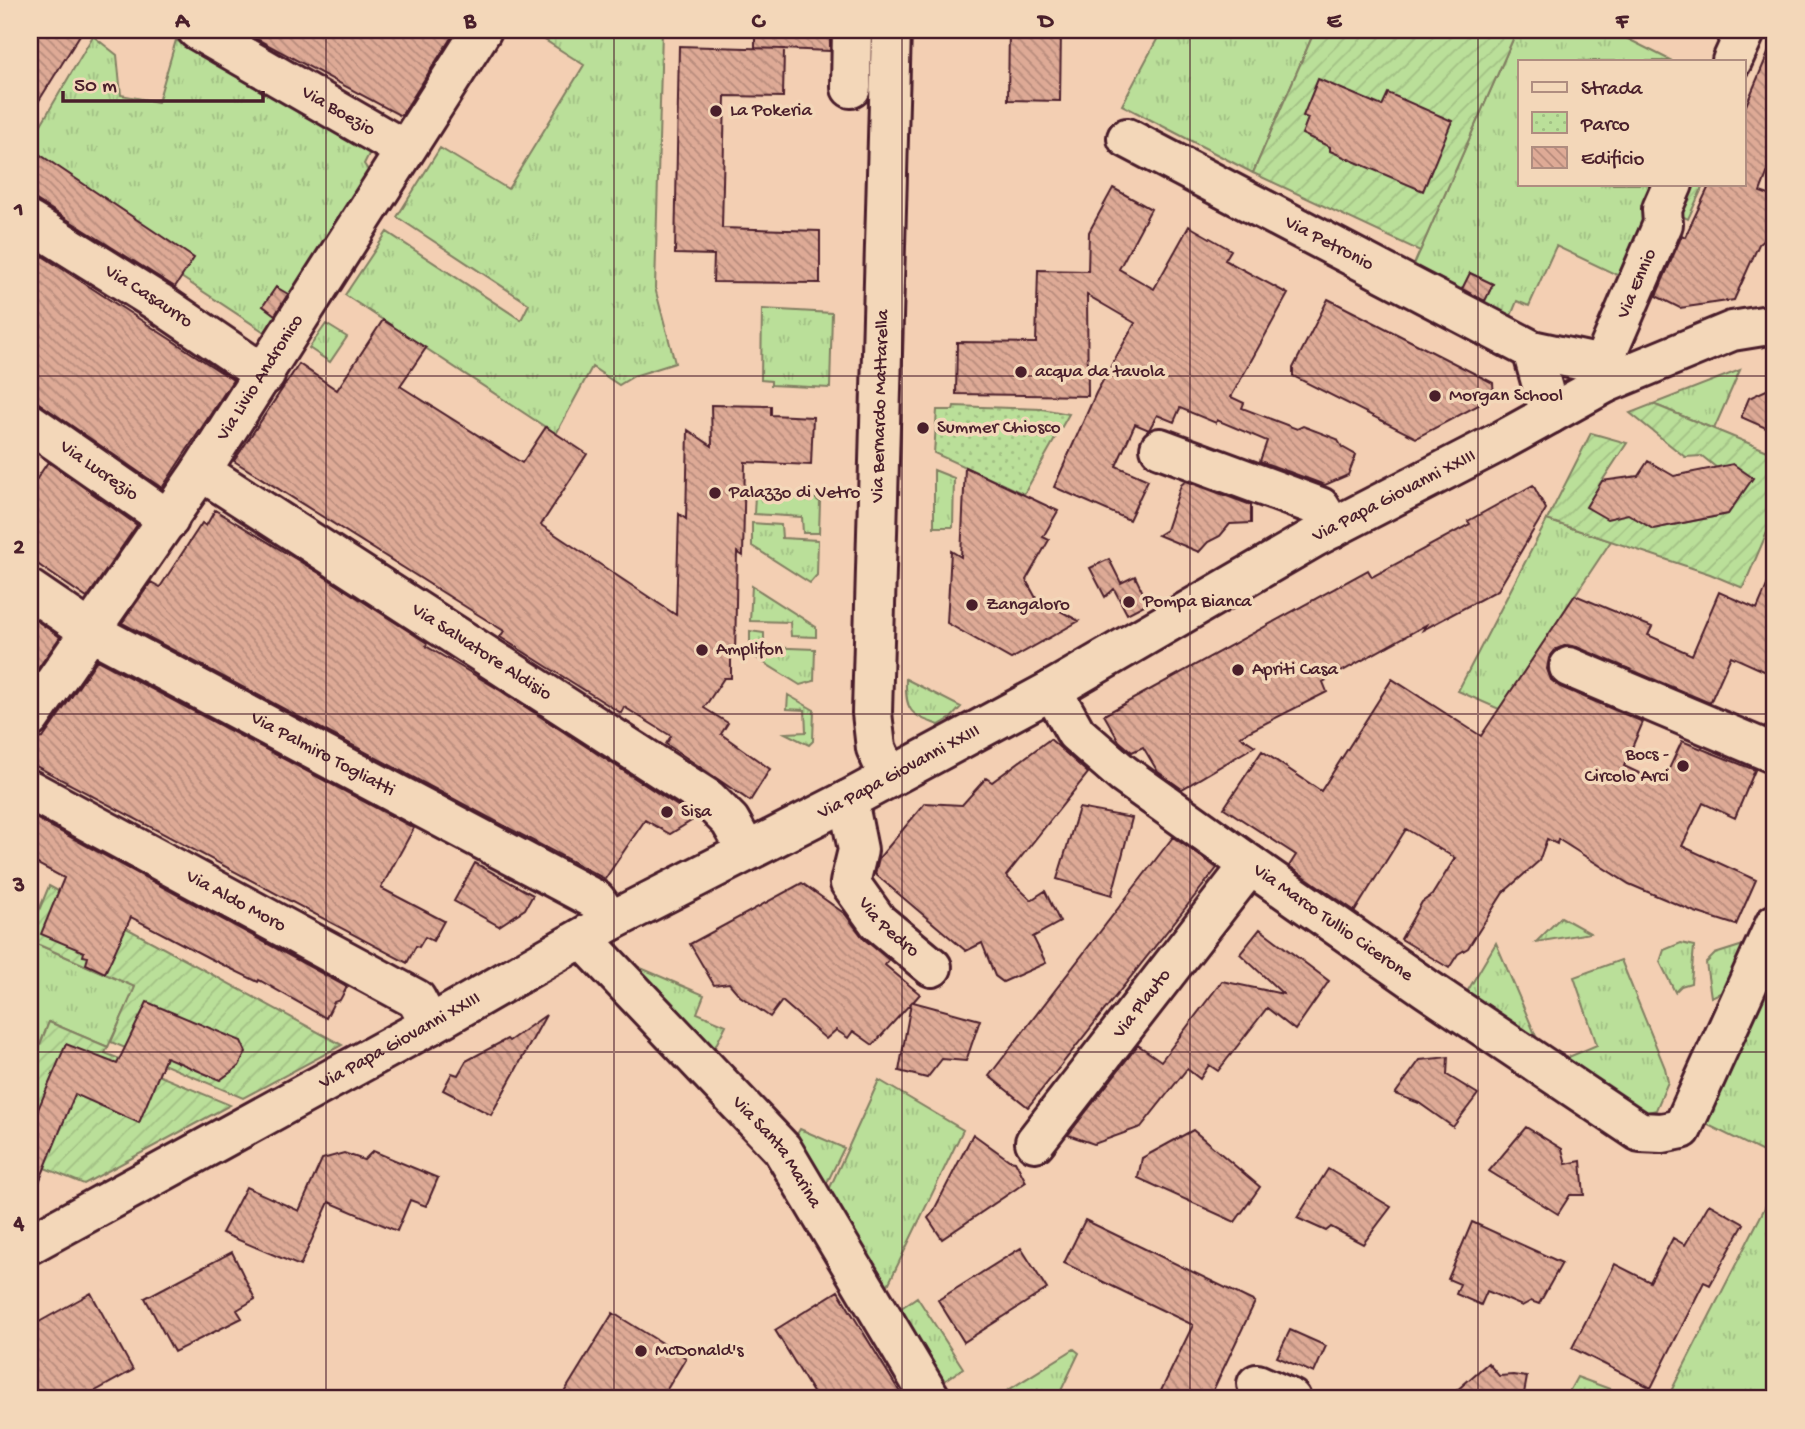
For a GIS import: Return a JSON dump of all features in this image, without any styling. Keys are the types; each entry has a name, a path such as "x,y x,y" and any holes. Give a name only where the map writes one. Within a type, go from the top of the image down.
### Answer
{"street":[{"name":"Via Boezio","path":"197,30 405,150"},
{"name":"Via Livio Andronico","path":"30,719 169,520 265,375 482,30"},
{"path":"851,88 852,30"},
{"name":"Via Bernardo Mattarella","path":"889,777 876,748 872,713 891,30"},
{"path":"1732,60 1746,30"},
{"name":"Via Petronio","path":"1127,138 1532,351 1604,374"},
{"name":"Via Ennio","path":"1604,374 1662,224 1662,209 1672,186"},
{"name":"Via Casaurro","path":"30,222 158,302 265,375"},
{"name":"Via Papa Giovanni XXIII","path":"30,1244 430,1025 597,930 848,800 1052,690 1547,400 1604,374 1732,331 1775,324"},
{"path":"1532,351 1547,400"},
{"name":"Via Lucrezio","path":"30,424 169,520"},
{"path":"1160,448 1320,507 1333,527"},
{"name":"Via Salvatore Aldisio","path":"201,471 708,799 730,821 747,850"},
{"name":"Via Palmiro Togliatti","path":"30,590 90,631 596,900 597,930"},
{"path":"1569,667 1775,754"},
{"name":"Via Marco Tullio Cicerone","path":"1052,690 1076,733 1124,774 1250,866 1640,1132 1662,1133 1682,1129 1775,924"},
{"name":"Via Aldo Moro","path":"30,790 416,999 430,1025"},
{"name":"Via Pedro","path":"848,800 858,850 850,883 878,922 932,967"},
{"name":"Via Plauto","path":"1035,1142 1250,866"},
{"name":"Via Santa Marina","path":"597,930 782,1149 931,1399"}],"green space":[{"path":"529,30 662,30 655,288 675,363 634,376 619,385 592,367 556,434 345,295 387,232 521,320 529,304 397,217 440,148 508,189 584,65"},
{"path":"1162,30 1315,30 1253,173 1122,105"},
{"path":"1315,30 1517,30 1420,251 1253,173"},
{"path":"1517,30 1620,30 1618,34 1670,60 1518,60 1518,186 1660,186 1621,277 1556,246 1529,306 1517,301 1508,323 1481,309 1493,284 1470,273 1458,298 1409,276"},
{"path":"93,36 117,55 121,95 158,102 176,40 372,148 364,164 372,176 293,298 276,287 263,306 283,320 272,337 181,277 193,258 30,148 30,143"},
{"path":"1683,186 1703,186 1688,219 1671,211"},
{"path":"762,309 832,313 830,388 771,385 771,381 761,380"},
{"path":"326,324 347,337 330,362 309,348"},
{"path":"1740,370 1714,429 1653,404"},
{"path":"1653,404 1775,454 1775,514 1743,588 1710,574 1547,520 1591,433 1627,443 1602,481 1618,507 1653,529 1728,514 1752,478 1717,468 1702,456 1685,457 1630,413"},
{"path":"954,406 1042,409 1069,414 1024,494 934,453 937,410 953,410"},
{"path":"934,470 954,478 953,527 934,527"},
{"path":"755,495 811,496 820,502 819,533 803,533 802,517 754,514"},
{"path":"1547,520 1611,541 1499,709 1458,691"},
{"path":"752,523 781,525 782,538 818,540 817,575 810,583 752,546"},
{"path":"752,586 816,627 816,637 791,636 790,622 750,621"},
{"path":"750,631 764,633 764,647 815,649 814,681 800,685 750,654"},
{"path":"906,679 961,707 951,718 939,725 921,718 908,705"},
{"path":"788,695 814,710 813,741 809,745 785,733 806,732 805,710 787,709"},
{"path":"49,886 342,1045 243,1098 111,1042 135,987 30,941 30,932"},
{"path":"1561,917 1590,933 1536,942"},
{"path":"30,941 136,987 108,1047 49,1022 30,1070"},
{"path":"1753,942 1732,988 1711,997 1706,963 1715,954"},
{"path":"1496,943 1538,1041 1467,992"},
{"path":"1681,943 1694,946 1691,983 1681,986 1675,992 1660,962 1664,950"},
{"path":"1621,960 1665,1068 1668,1082 1656,1110 1645,1113 1564,1059 1597,1045 1574,977"},
{"path":"629,963 704,995 697,1013 726,1025 713,1051"},
{"path":"1775,972 1775,1158 1706,1124"},
{"path":"49,1022 108,1047 105,1053 230,1105 84,1184 30,1162 30,1070"},
{"path":"879,1080 963,1130 888,1285 828,1192"},
{"path":"800,1129 844,1148 826,1185 796,1136"},
{"path":"1775,1188 1775,1399 1667,1399"},
{"path":"917,1297 963,1368 943,1382 897,1311"},
{"path":"1074,1349 1079,1353 1057,1399 994,1399"},
{"path":"1577,1377 1637,1399 1565,1399"}],"building":[{"path":"30,30 83,30 30,115"},
{"path":"240,30 456,30 401,116"},
{"path":"755,30 830,30 830,51 755,48"},
{"path":"1009,30 1061,30 1060,101 1008,100"},
{"path":"1775,37 1775,153 1760,192 1775,197 1775,230 1759,244 1734,300 1680,308 1656,296 1682,235 1685,237 1709,186 1745,186 1745,108"},
{"path":"679,46 784,49 783,97 725,96 722,228 820,231 820,283 713,282 714,255 675,254"},
{"path":"1318,79 1382,106 1388,93 1452,121 1423,191 1330,151 1330,147 1302,134 1308,118 1303,116"},
{"path":"30,148 194,258 175,287 30,196"},
{"path":"1113,188 1151,209 1119,269 1154,289 1189,226 1231,250 1225,260 1288,294 1231,397 1244,403 1242,408 1297,429 1303,426 1337,439 1342,447 1356,455 1348,475 1325,485 1260,461 1267,441 1180,408 1174,422 1157,415 1149,430 1135,424 1116,466 1148,480 1129,520 1054,487 1096,393 1135,323 1087,295 1088,396 956,394 957,342 1036,343 1038,270 1088,271 1089,232"},
{"path":"30,248 233,380 162,488 30,397"},
{"path":"1470,273 1493,284 1485,301 1462,289"},
{"path":"276,287 288,294 275,315 263,306"},
{"path":"1328,299 1493,383 1494,397 1416,438 1293,376 1293,368"},
{"path":"383,320 426,348 400,386 522,463 546,427 587,454 541,525 676,615 679,514 686,519 688,430 712,446 711,405 771,406 771,415 813,417 811,465 745,462 743,556 737,552 735,655 731,652 731,678 724,678 704,708 728,723 721,734 770,769 750,801 666,744 671,736 624,707 621,713 500,637 504,631 234,461 299,364 337,390"},
{"path":"1775,386 1775,432 1741,417 1749,398"},
{"path":"1648,461 1674,476 1733,464 1753,478 1728,514 1653,529 1628,514 1607,519 1586,507 1602,481 1638,476"},
{"path":"48,462 137,525 87,598 30,559 30,489"},
{"path":"965,467 1058,511 1043,537 1049,540 1026,580 1036,598 1079,621 1011,659 947,623 951,551 961,557"},
{"path":"1186,481 1251,505 1251,523 1230,524 1220,536 1208,542 1199,552 1158,535 1166,530 1181,485"},
{"path":"1533,485 1546,509 1498,590 1423,630 1426,625 1323,682 1327,692 1240,736 1255,746 1182,789 1158,772 1143,747 1132,752 1119,741 1104,715 1368,570 1372,577 1470,524 1468,521"},
{"path":"215,510 319,573 427,643 426,646 498,689 696,818 670,834 645,820 605,879 122,623 151,582 160,587 202,523 206,526"},
{"path":"1109,559 1121,583 1135,576 1148,603 1127,614 1114,589 1105,597 1090,568"},
{"path":"1775,567 1775,676 1731,656 1710,703 1577,647 1567,645 1556,649 1549,658 1547,669 1551,680 1560,687 1643,722 1624,766 1662,784 1682,741 1755,770 1735,818 1703,803 1682,846 1756,880 1736,925 1695,912 1629,884 1558,839 1557,844 1547,839 1539,861 1503,893 1468,948 1458,954 1449,968 1401,939 1422,902 1432,895 1455,858 1406,829 1355,911 1289,866 1296,855 1224,808 1262,751 1321,791 1392,679 1481,736 1575,595 1652,627 1648,635 1692,655 1719,592 1757,609"},
{"path":"30,616 60,637 30,680"},
{"path":"97,660 414,828 381,888 444,921 433,941 425,937 419,947 416,946 407,963 30,763 30,740 43,738"},
{"path":"1050,739 1088,773 1006,876 1031,900 1045,891 1060,922 1033,937 1046,963 1003,982 995,976 982,943 966,951 875,874 879,858 925,803 962,805 986,778 992,782"},
{"path":"1079,808 1132,818 1112,895 1057,879"},
{"path":"30,815 347,987 340,1000 334,1002 326,1018 259,980 258,982 209,958 131,917 105,973 86,964 88,957 83,956 84,952 41,934 64,878 30,860"},
{"path":"1173,837 1217,868 1028,1107 989,1076"},
{"path":"475,863 533,895 525,909 499,926 454,901"},
{"path":"802,883 845,914 864,939 889,960 885,965 920,994 913,1002 980,1020 966,1061 942,1059 927,1078 899,1071 911,1003 873,1045 853,1031 848,1038 836,1030 826,1039 782,1001 770,1017 740,996 729,983 714,985 690,944"},
{"path":"1260,929 1329,981 1295,1030 1267,1008 1218,1071 1209,1065 1200,1079 1187,1069 1141,1127 1094,1144 1068,1135 1138,1045 1161,1061 1222,981 1283,994 1240,954"},
{"path":"147,1002 241,1041 246,1052 239,1066 220,1080 166,1057 139,1123 75,1094 30,1204 30,1112 36,1114 66,1044 117,1064"},
{"path":"546,1015 491,1115 443,1090 452,1073 458,1075 466,1061 507,1039 509,1041"},
{"path":"1448,1057 1447,1075 1478,1094 1453,1127 1419,1103 1395,1094 1420,1060"},
{"path":"1526,1127 1562,1149 1566,1164 1581,1161 1584,1195 1570,1195 1558,1214 1489,1171"},
{"path":"1193,1130 1260,1187 1235,1222 1138,1178 1142,1158"},
{"path":"973,1134 1009,1160 1015,1161 1026,1182 942,1239 928,1218"},
{"path":"373,1151 438,1178 426,1206 410,1200 397,1231 329,1202 300,1266 222,1233 246,1187 299,1211 322,1159 344,1153 364,1160"},
{"path":"1328,1169 1391,1207 1363,1244 1331,1227 1326,1231 1297,1218"},
{"path":"1709,1204 1744,1224 1710,1285 1704,1282 1651,1388 1572,1348 1615,1264 1650,1282 1673,1238 1685,1245"},
{"path":"1085,1220 1255,1302 1209,1399 1157,1399 1193,1325 1064,1263"},
{"path":"1472,1222 1562,1263 1539,1304 1531,1301 1522,1306 1487,1291 1481,1305 1456,1294 1460,1284 1448,1279"},
{"path":"1021,1248 1047,1289 964,1342 938,1300"},
{"path":"232,1252 255,1299 237,1310 242,1318 174,1352 145,1298"},
{"path":"838,1291 904,1399 817,1399 775,1330"},
{"path":"91,1293 133,1370 81,1399 35,1399 30,1390 30,1327"},
{"path":"613,1313 686,1358 661,1399 560,1399"},
{"path":"1290,1330 1326,1346 1314,1373 1277,1357"},
{"path":"1488,1363 1499,1376 1527,1377 1523,1399 1447,1399"}],"place":[{"name":"La Pokeria","path":"716,111"},
{"name":"acqua da tavola","path":"1021,372"},
{"name":"Morgan School","path":"1435,396"},
{"name":"Summer Chiosco","path":"923,428"},
{"name":"Palazzo di Vetro","path":"715,493"},
{"name":"Pompa Bianca","path":"1129,602"},
{"name":"Zangaloro","path":"972,605"},
{"name":"Amplifon","path":"702,650"},
{"name":"Apriti Casa","path":"1238,670"},
{"name":"Bocs - Circolo Arci","path":"1683,766"},
{"name":"Sisa","path":"667,812"},
{"name":"McDonald's","path":"641,1351"}]}
